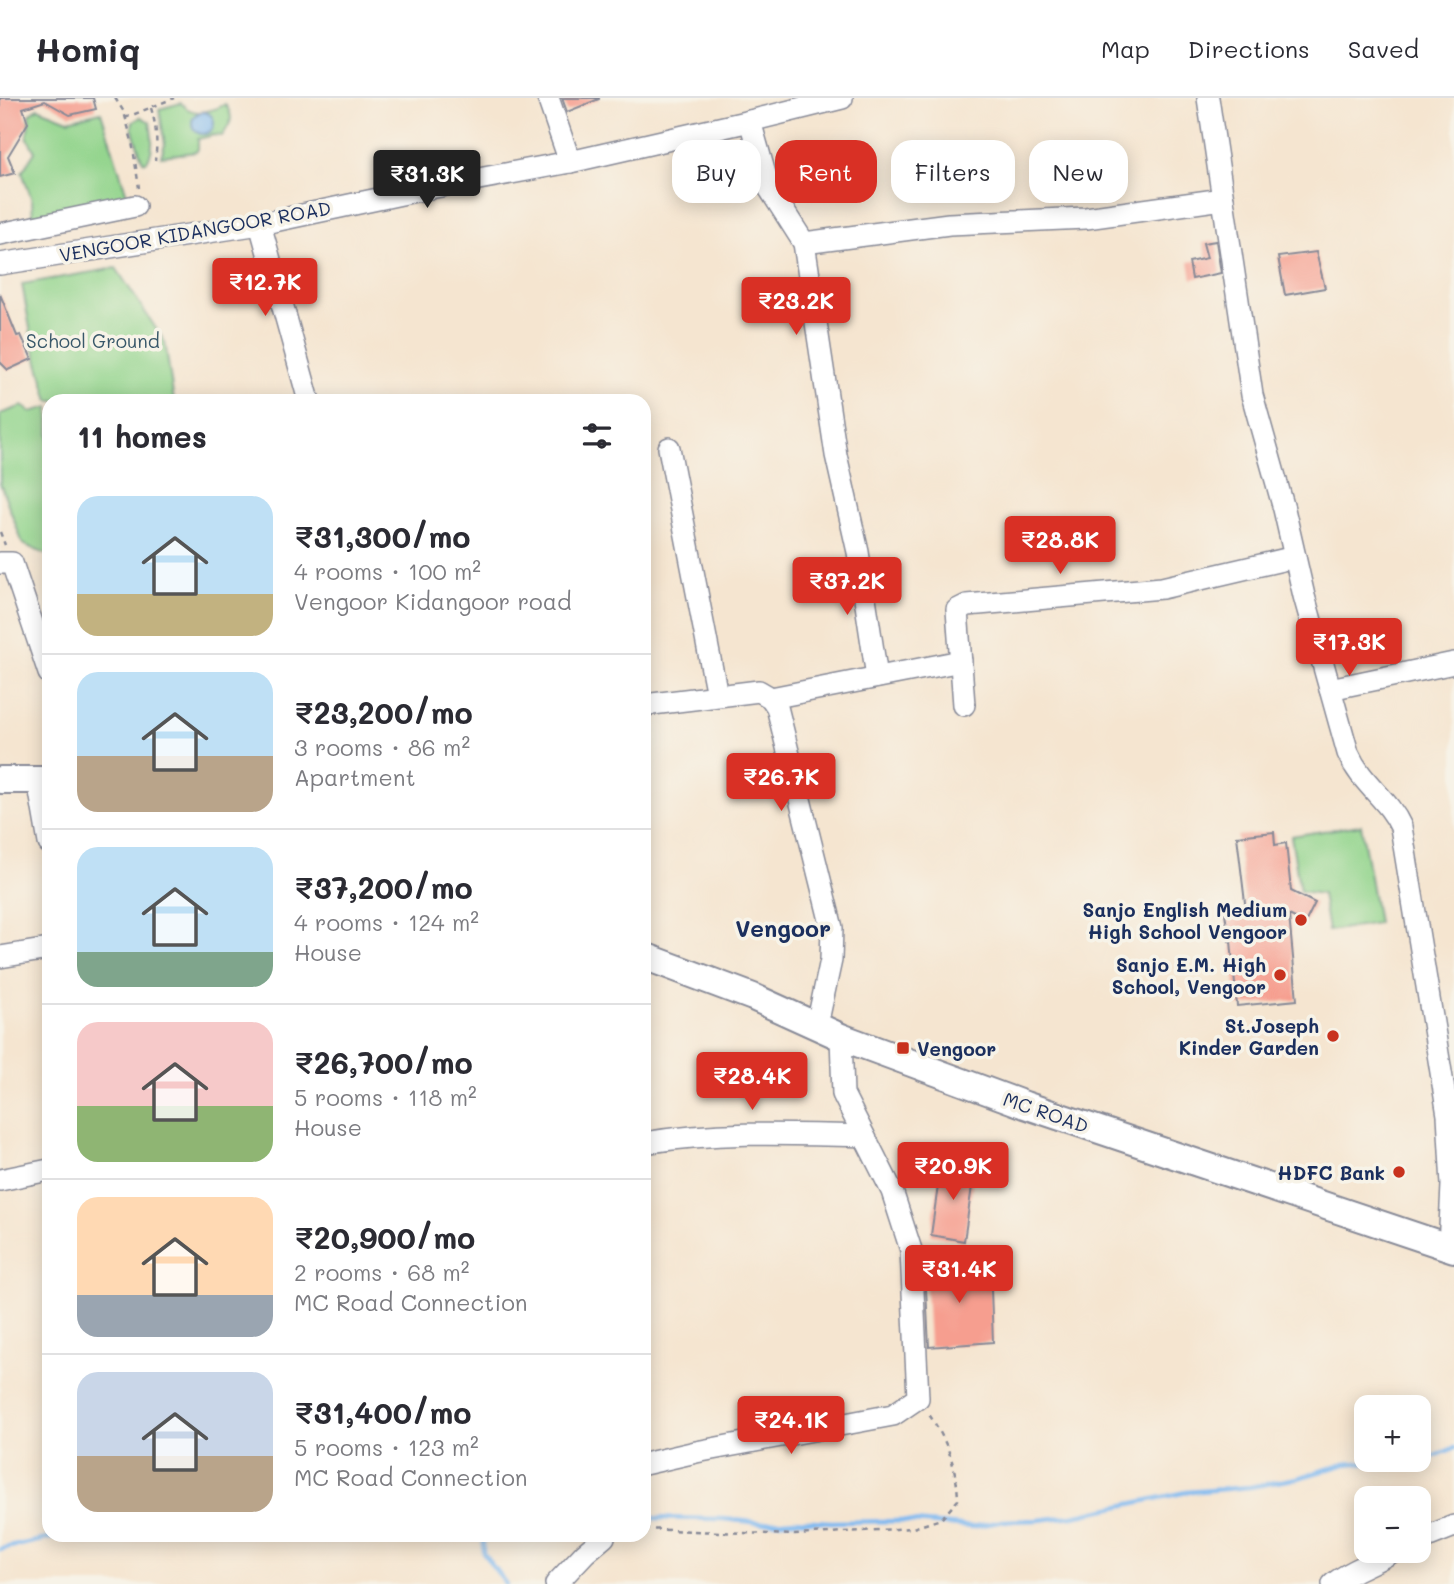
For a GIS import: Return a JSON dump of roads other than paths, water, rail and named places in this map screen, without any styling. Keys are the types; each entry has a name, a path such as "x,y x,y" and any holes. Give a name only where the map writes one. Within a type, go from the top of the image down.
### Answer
{"main road":[{"path":"0,780 42,780"},
{"name":"MC ROAD","path":"651,959 841,1037 1039,1110 1452,1248"}],"street":[{"path":"548,98 570,162"},
{"name":"VENGOOR KIDANGOOR ROAD","path":"0,264 260,224 570,162 842,98"},
{"path":"1208,98 1252,396 1348,753 1356,771 1396,815 1401,827 1448,1115 1452,1248"},
{"path":"750,121 769,188 804,243 836,455 858,552 877,677"},
{"path":"804,243 949,224 1086,218 1223,199"},
{"path":"0,234 138,204 145,242"},
{"path":"260,224 307,394"},
{"path":"669,448 717,695"},
{"path":"964,705 957,610 967,605 1162,588 1295,557"},
{"path":"0,563 12,563 42,652"},
{"path":"771,698 961,661"},
{"path":"1330,690 1454,663"},
{"path":"651,704 759,691 771,698 776,707 832,928 831,960 817,1025"},
{"path":"0,957 42,950"},
{"path":"651,1462 893,1415 918,1398 911,1250 892,1191 843,1094 841,1037"},
{"path":"651,1142 685,1136 766,1133 864,1136"},
{"path":"0,1180 42,1171"},
{"path":"1431,1535 1454,1526"},
{"path":"556,1584 597,1542"},
{"path":"1333,1584 1358,1567 1370,1563"}],"water":[{"path":"203,112 211,115 214,123 211,131 203,134 195,131 192,123 195,115"}],"waterway":[{"path":"651,1518 723,1519 762,1523 795,1520 901,1521 972,1527 1003,1521 1073,1516 1187,1492 1250,1487 1298,1478 1345,1464 1420,1462 1454,1448"},
{"path":"0,1549 42,1540"},
{"path":"483,1542 483,1553 506,1584"}],"place":[{"name":"Sanjo English Medium High School Vengoor","path":"1301,920"},
{"name":"Sanjo E.M. High School, Vengoor","path":"1280,975"},
{"name":"St.Joseph Kinder Garden","path":"1333,1036"},
{"name":"Vengoor","path":"903,1048"},
{"name":"HDFC Bank","path":"1399,1172"}],"district":[{"name":"Vengoor","path":"783,928"}],"park label":[{"name":"School Ground","path":"93,340"}]}
